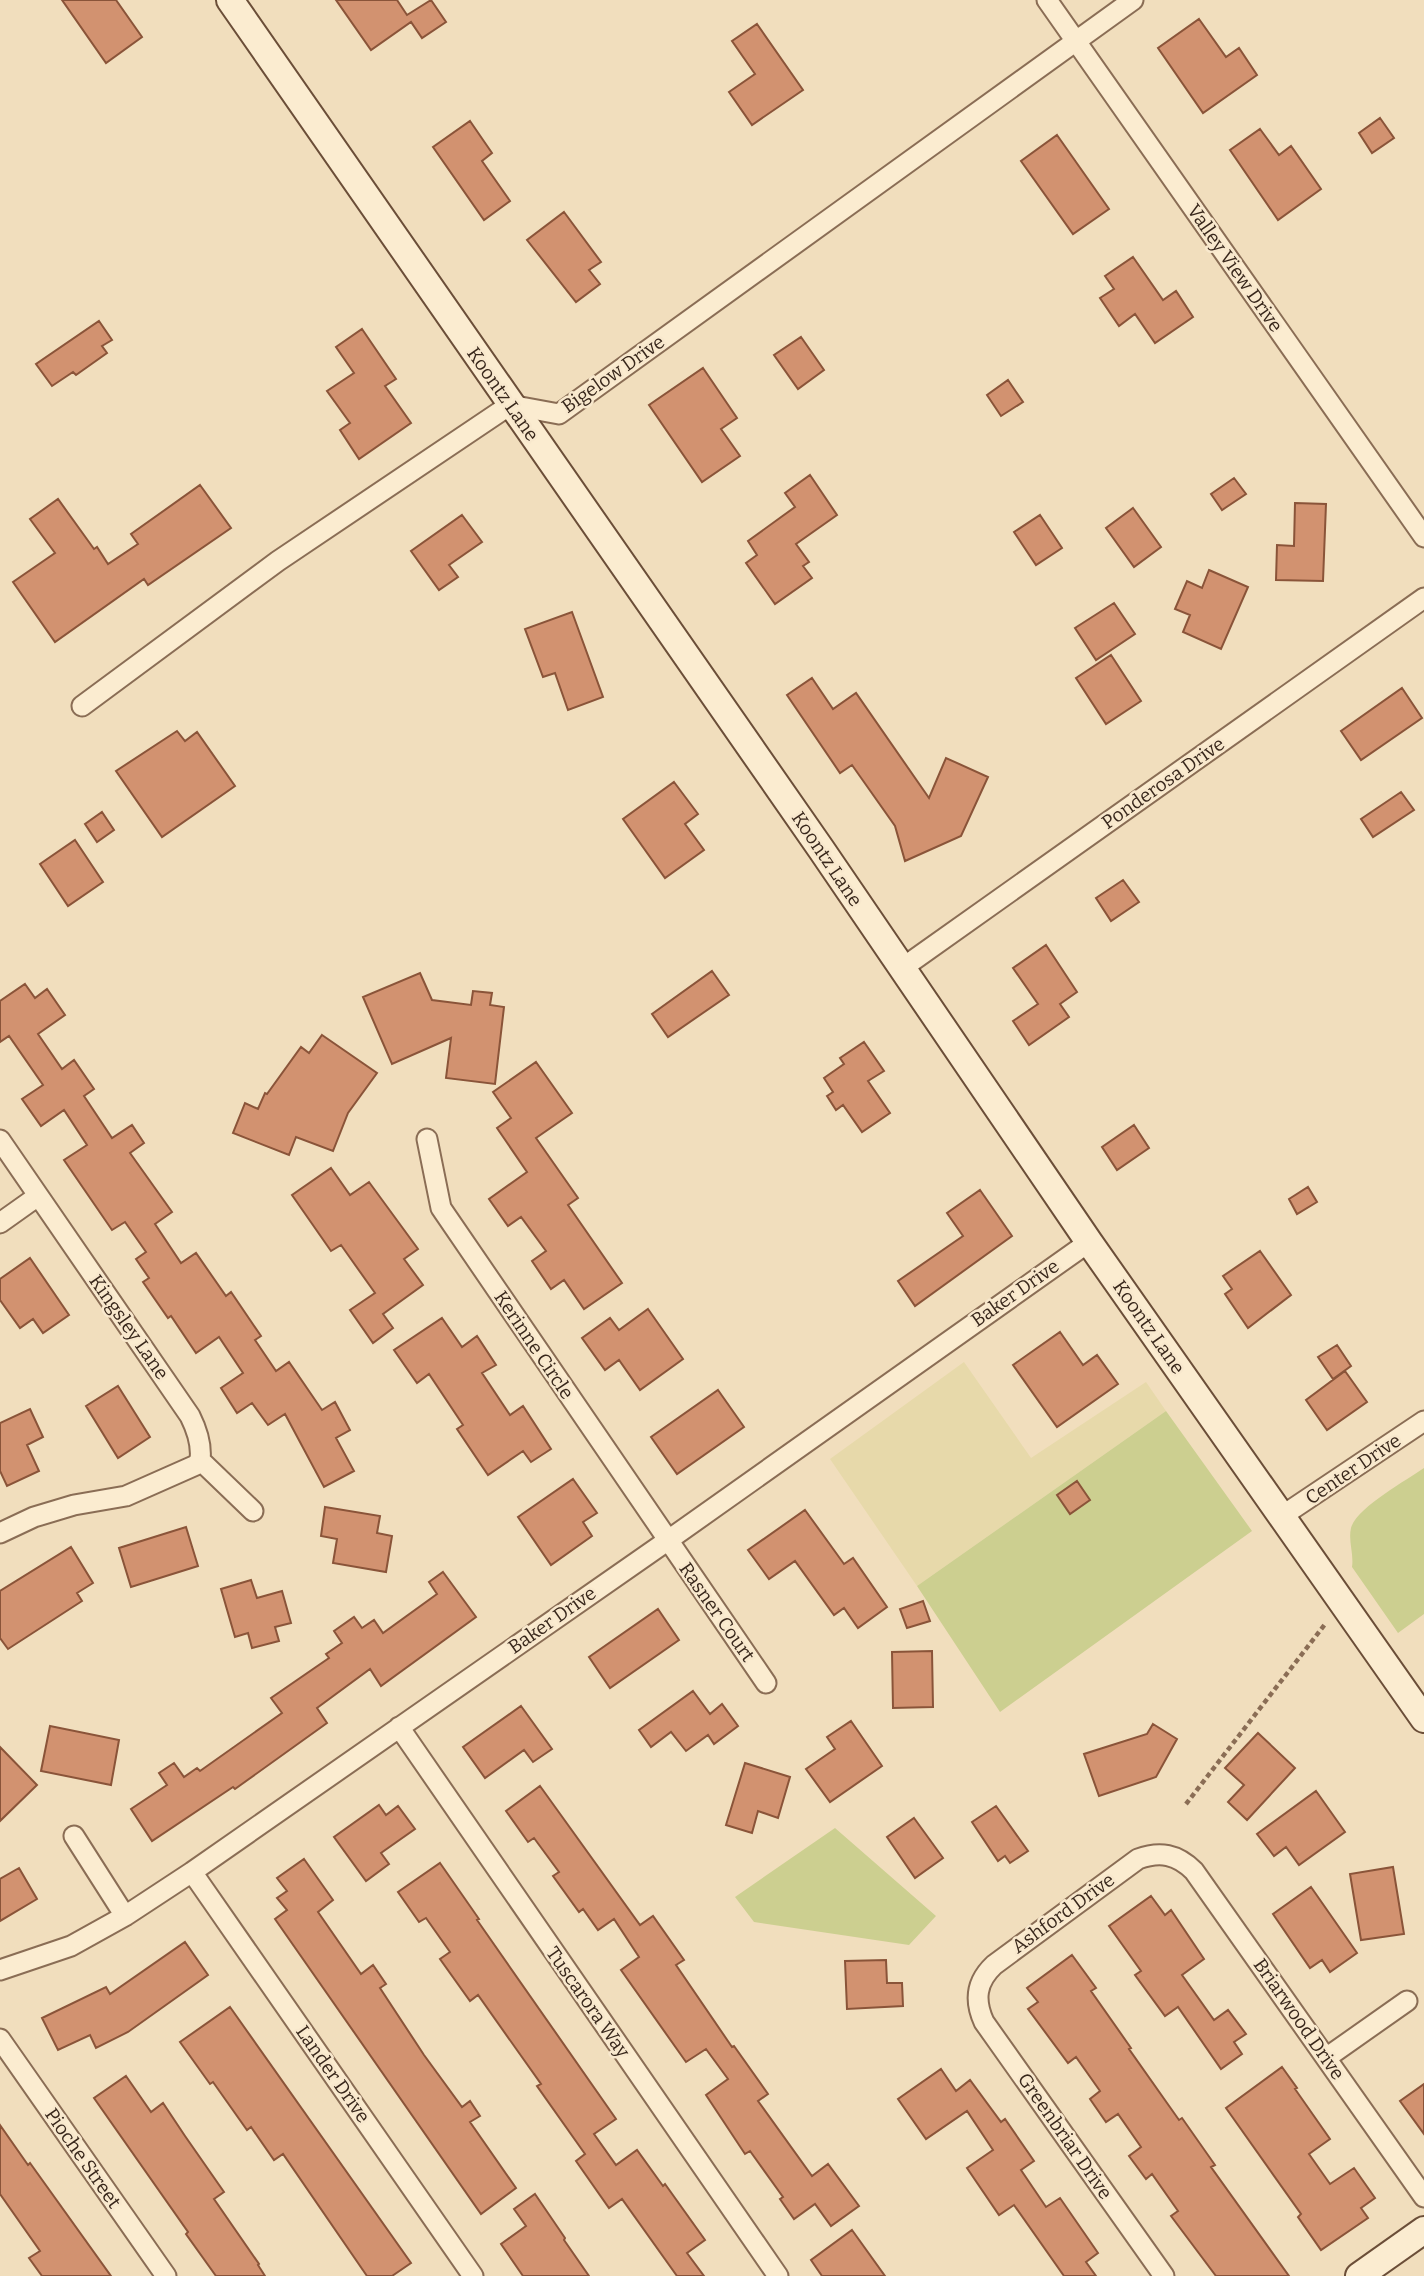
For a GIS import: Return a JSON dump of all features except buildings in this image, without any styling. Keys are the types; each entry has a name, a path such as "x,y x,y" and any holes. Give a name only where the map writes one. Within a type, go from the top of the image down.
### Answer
{"street":[{"name":"Koontz Lane","path":"230,0 821,849 1089,1242 1424,1719"},
{"name":"Valley View Drive","path":"1047,0 1424,537"},
{"name":"Bigelow Drive","path":"510,405 559,414 1133,0"},
{"path":"82,706 278,561 510,405"},
{"name":"Ponderosa Drive","path":"901,969 1424,598"},
{"name":"Kerinne Circle","path":"427,1139 441,1208 667,1541"},
{"name":"Kingsley Lane","path":"0,1140 190,1416 197,1430 200,1460"},
{"path":"0,1223 38,1196"},
{"name":"Baker Drive","path":"0,1970 71,1946 125,1916 192,1872 667,1541 1089,1242"},
{"name":"Center Drive","path":"1282,1516 1424,1421"},
{"path":"0,1533 34,1517 74,1505 126,1496 196,1465 200,1460 253,1511"},
{"name":"Rasner Court","path":"667,1541 766,1683"},
{"name":"Tuscarora Way","path":"399,1727 778,2276"},
{"path":"74,1836 125,1916"},
{"name":"Ashford Drive","path":"978,1992 985,1973 994,1965 1138,1858 1164,1854"},
{"name":"Briarwood Drive","path":"1164,1854 1184,1861 1194,1871 1424,2197"},
{"name":"Lander Drive","path":"192,1872 473,2276"},
{"name":"Greenbriar Drive","path":"978,1992 978,2008 984,2022 1164,2276"},
{"path":"1326,2058 1407,2001"},
{"name":"Pioche Street","path":"0,2039 166,2276"},
{"path":"1359,2276 1424,2230"}],"path":[{"path":"1186,1804 1326,1623"}],"shaded area":[{"path":"964,1362 1031,1458 1146,1382 1166,1411 917,1586 830,1459"}],"green space":[{"path":"1166,1411 1252,1531 1000,1712 917,1586"},
{"path":"1424,1468 1424,1614 1398,1633 1352,1567 1351,1528 1372,1503"},
{"path":"835,1828 936,1916 909,1945 754,1922 735,1897"}]}
